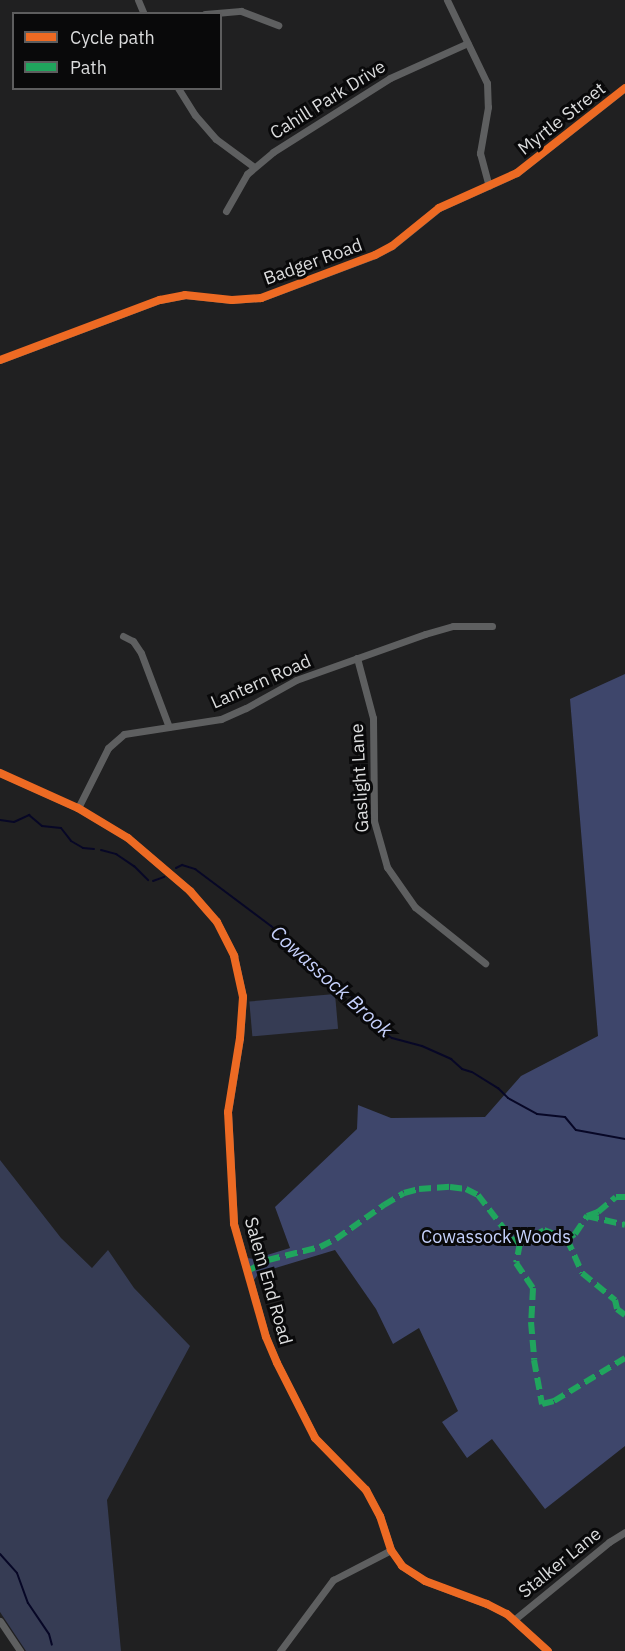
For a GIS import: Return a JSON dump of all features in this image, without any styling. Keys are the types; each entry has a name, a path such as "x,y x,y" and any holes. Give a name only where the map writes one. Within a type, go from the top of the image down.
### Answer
{"street":[{"path":"447,0 481,69 488,92 489,107 481,136 480,153 489,186"},
{"path":"222,13 241,11 278,25"},
{"name":"Cahill Park Drive","path":"226,211 242,181 254,167 390,78 468,43"},
{"name":"Myrtle Street","path":"517,173 625,88"},
{"path":"179,90 195,115 216,139 254,167"},
{"name":"Badger Road","path":"0,360 174,296 247,300 276,294 384,251 440,208 517,173"},
{"name":"Lantern Road","path":"78,808 104,755 117,737 131,732 221,719 246,708 290,683 440,629 465,625 492,626"},
{"path":"123,636 133,641 141,653 169,727"},
{"name":"Gaslight Lane","path":"357,658 373,718 374,821 387,867 415,907 485,963"},
{"name":"Salem End Road","path":"0,772 78,808 128,838 186,886 217,922 234,956 241,982 243,1012 231,1086 228,1127 231,1191 239,1249 266,1337 301,1413 319,1444 366,1490 380,1516 391,1550 402,1566 416,1577 488,1604 515,1619 548,1651"},
{"name":"Stalker Lane","path":"515,1619 609,1542 625,1532"},
{"path":"280,1651 333,1580 391,1550"},
{"path":"0,1621 20,1651"}],"shaded area":[{"path":"335,994 338,1029 252,1036 249,1001"},
{"path":"0,1160 61,1238 92,1268 108,1250 134,1288 190,1346 107,1500 121,1651 26,1651 0,1612"}],"green space":[{"name":"Cowassock Woods","path":"625,674 625,1446 545,1509 492,1439 467,1458 442,1422 458,1411 419,1328 393,1344 376,1309 335,1250 259,1273 254,1280 247,1258 254,1259 290,1248 275,1207 357,1129 358,1105 391,1118 485,1117 521,1076 598,1036 570,699"}],"waterway":[{"name":"Cowassock Brook","path":"0,820 14,822 29,815 42,826 61,828 71,841 83,848 94,849"},
{"name":"Cowassock Brook","path":"101,850 116,854 134,866 148,880"},
{"name":"Cowassock Brook","path":"176,868 182,865 195,869 271,926 345,988 378,1028 392,1038 422,1046 451,1059 462,1069 472,1072 498,1088 508,1098 537,1114 565,1117 576,1130 625,1139"},
{"name":"Cowassock Brook","path":"153,881 164,877"},
{"path":"0,1554 17,1573 28,1603 49,1634 52,1645"}],"marked path":[{"path":"246,1272 268,1260 320,1247 336,1239 404,1193 419,1189 450,1187 466,1189 478,1195 512,1239 520,1243 544,1230 567,1239 575,1234 587,1216 625,1225"},
{"path":"587,1216 598,1212 616,1197 625,1197"},
{"path":"567,1239 582,1273 615,1300 617,1309 625,1315"},
{"path":"520,1243 516,1263 533,1288 531,1322 534,1360 542,1404 554,1401 625,1358"}],"cycle path":[{"path":"0,360 160,300 185,295 232,300 261,298 375,255 392,246 439,208 517,173 625,88"},
{"path":"0,773 78,808 128,838 190,891 217,922 234,956 243,997 240,1038 228,1112 234,1224 266,1337 277,1363 315,1438 366,1490 380,1516 391,1550 402,1566 425,1581 487,1604 507,1614 548,1651"}]}
